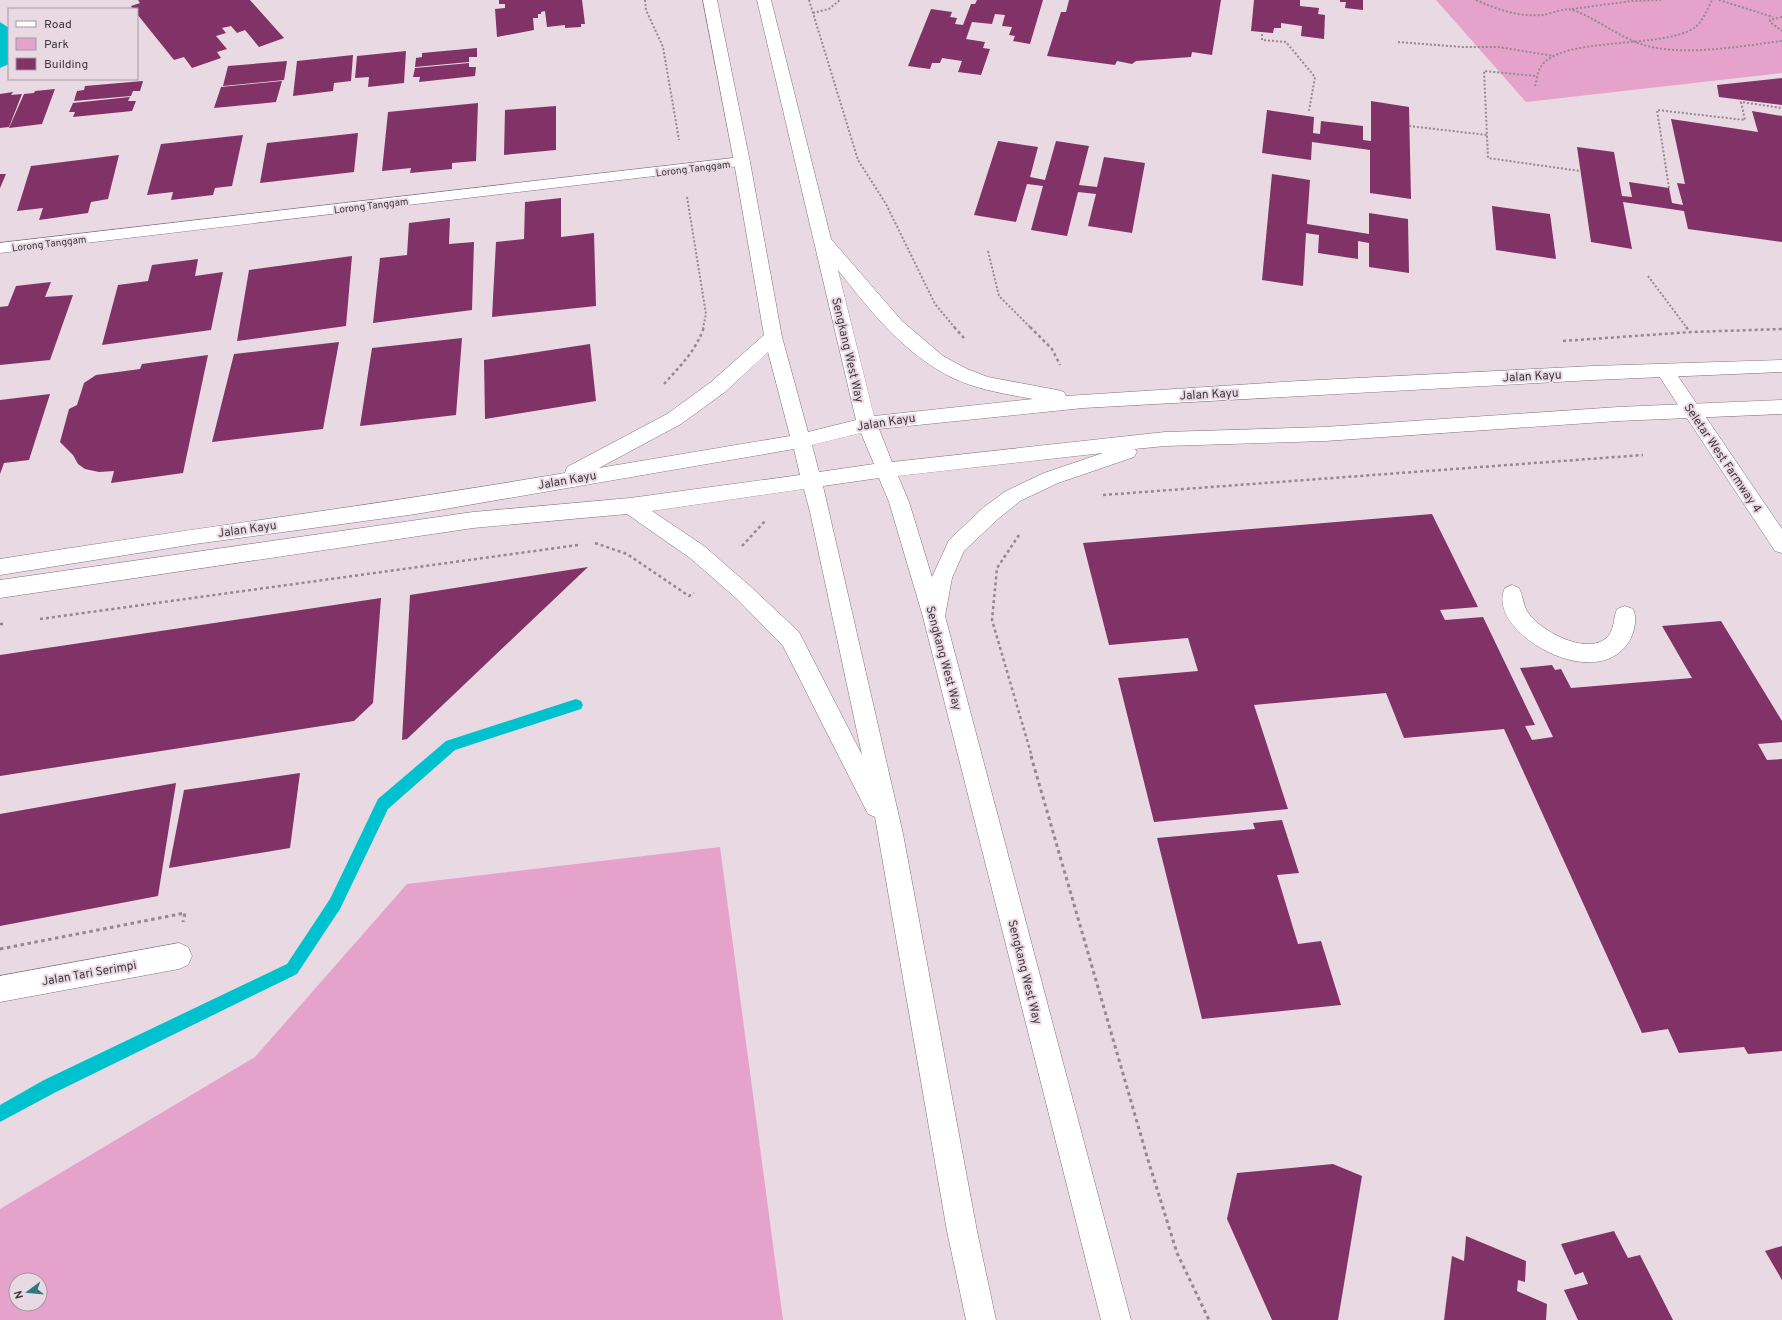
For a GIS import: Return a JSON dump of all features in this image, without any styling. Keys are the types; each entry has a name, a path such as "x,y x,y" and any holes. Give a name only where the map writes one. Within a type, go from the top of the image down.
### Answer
{"main road":[{"path":"710,0 742,162 773,337 820,512 891,834 962,1231 981,1320"},
{"name":"Sengkang West Way","path":"764,0 802,151 860,402 867,424 899,502 934,617 1116,1320"},
{"name":"Lorong Tanggam","path":"0,248 742,162"},
{"path":"822,237 881,312 939,364 984,383 1083,401"},
{"path":"556,481 674,419 718,388 773,337"},
{"name":"Jalan Kayu","path":"0,567 209,534 416,506 556,481 801,441 867,424 1083,401 1331,387 1782,366"},
{"name":"Seletar West Farmway 4","path":"1665,371 1782,545"},
{"name":"Jalan Kayu","path":"0,589 473,520 630,506 944,462 1165,439 1325,434 1618,414 1782,407"},
{"path":"934,617 942,578 956,546 1013,496 1050,478 1165,439"},
{"path":"630,506 696,552 792,638 891,834"},
{"path":"1512,594 1514,608 1528,628 1555,646 1573,652 1593,654 1608,649 1620,641 1625,629 1625,615"},
{"name":"Jalan Tari Serimpi","path":"0,989 179,956"}],"path":[{"path":"809,0 858,160 886,204 935,304 964,338"},
{"path":"813,13 829,10 840,0"},
{"path":"1476,0 1511,14 1530,17 1553,14 1571,9 1632,1 1661,0"},
{"path":"1535,86 1535,76 1541,66 1555,56 1578,48 1638,43 1680,35 1694,28 1702,19 1712,0"},
{"path":"1719,0 1773,18 1782,17"},
{"path":"1571,9 1638,43 1677,50 1698,50 1782,41"},
{"path":"1773,18 1770,22 1782,31"},
{"path":"1262,34 1262,40 1286,42 1315,77 1309,110"},
{"path":"1398,42 1462,48 1498,47 1555,56"},
{"path":"1535,76 1484,71 1488,158 1580,171"},
{"path":"1669,188 1657,110 1745,120 1741,102 1782,108"},
{"path":"1409,126 1487,135"},
{"path":"988,251 999,296 1052,349 1062,370"},
{"path":"1648,276 1691,332"},
{"path":"1556,342 1691,332 1782,329"},
{"path":"1101,495 1643,455"},
{"path":"1024,529 997,568 992,620 1146,1153 1177,1253 1209,1320"},
{"path":"588,544 596,543 627,554 689,596"},
{"path":"40,619 475,558 580,545"},
{"path":"0,624 8,623"}],"green space":[{"path":"1436,0 1782,0 1782,73 1526,102"},
{"path":"720,847 783,1320 0,1320 0,1209 255,1057 407,884"}],"water":[{"path":"0,22 8,27 8,64 0,68"}],"building":[{"path":"138,0 250,0 284,38 259,47 245,30 237,33 231,26 222,28 226,33 216,36 227,49 217,52 221,58 192,68 184,57 174,60 138,15 138,8 132,8 131,6 140,3"},
{"path":"499,0 582,0 585,24 581,24 581,27 565,28 565,25 547,27 545,11 538,14 538,18 533,18 534,30 497,37 495,9 505,8 505,4 499,4"},
{"path":"977,0 1043,0 1030,44 1013,41 1015,36 1009,35 1012,27 1002,26 1005,15 995,14 992,24 972,22 966,39 985,42 983,48 990,49 981,75 958,72 962,61 942,58 940,63 932,63 930,69 908,66 931,9 952,12 950,17 957,18 955,24 963,25 971,4 975,4"},
{"path":"1069,0 1221,0 1212,55 1192,52 1191,57 1136,61 1132,64 1117,61 1115,65 1047,56 1061,12 1066,12"},
{"path":"1254,0 1300,0 1300,6 1319,8 1318,14 1325,15 1324,39 1301,36 1302,26 1281,23 1281,28 1274,28 1273,33 1251,31"},
{"path":"1340,0 1363,0 1363,10 1345,8 1346,2 1340,2"},
{"path":"477,48 477,57 469,57 469,62 415,67 416,58 422,57 422,53"},
{"path":"406,51 404,83 368,87 369,77 355,78 357,56"},
{"path":"353,55 351,81 334,83 333,91 293,96 297,61"},
{"path":"287,61 284,80 223,86 228,66"},
{"path":"469,63 469,67 476,67 475,76 419,82 420,77 413,77 415,68"},
{"path":"1782,78 1782,105 1719,97 1717,85"},
{"path":"143,81 140,91 133,91 131,96 74,101 77,91 84,90 85,86"},
{"path":"282,81 276,102 214,108 221,87"},
{"path":"55,89 42,124 9,128 24,94 34,93 35,91"},
{"path":"13,92 11,95 22,94 9,127 0,128 0,94"},
{"path":"130,97 128,101 136,101 132,111 73,117 75,112 69,112 73,103"},
{"path":"1371,101 1409,107 1411,199 1370,193 1370,150 1312,142 1311,160 1262,153 1267,110 1314,117 1313,133 1320,134 1321,121 1363,126 1363,140 1371,141"},
{"path":"478,103 476,161 452,163 452,169 410,173 411,168 382,171 388,112"},
{"path":"556,106 556,150 504,155 505,110"},
{"path":"1752,111 1782,116 1782,242 1688,229 1684,211 1623,202 1632,249 1591,242 1577,147 1614,152 1622,196 1632,197 1629,182 1669,188 1672,203 1683,205 1677,183 1685,184 1671,119 1758,132"},
{"path":"358,133 354,172 260,183 267,143"},
{"path":"243,135 232,186 215,188 213,195 171,200 173,192 147,195 161,144"},
{"path":"998,141 1038,147 1030,177 1045,180 1056,141 1089,146 1079,185 1097,187 1104,157 1145,163 1132,233 1088,226 1096,194 1078,192 1067,236 1031,230 1043,186 1027,184 1016,222 974,215"},
{"path":"119,155 108,199 91,202 88,213 39,220 43,208 17,211 31,166"},
{"path":"0,174 6,174 0,188"},
{"path":"1272,174 1310,180 1307,224 1369,234 1369,213 1408,219 1409,273 1369,267 1369,243 1358,241 1358,259 1318,253 1319,235 1306,233 1303,286 1262,280"},
{"path":"561,198 561,237 594,233 596,306 492,317 496,242 524,239 525,202"},
{"path":"1492,206 1550,214 1556,259 1496,250"},
{"path":"450,218 449,244 474,242 472,310 373,323 380,258 407,255 409,223"},
{"path":"352,256 346,326 237,341 249,270"},
{"path":"198,259 195,276 223,272 211,330 102,345 118,285 148,281 152,265"},
{"path":"51,282 45,297 73,295 50,360 0,365 0,307 8,306 16,286"},
{"path":"462,338 456,415 360,426 372,348"},
{"path":"339,342 323,429 212,442 234,354"},
{"path":"590,344 596,401 485,419 484,360"},
{"path":"208,355 183,473 111,483 114,471 99,472 85,469 78,464 73,455 60,442 69,409 77,405 84,383 96,375 140,369 142,364"},
{"path":"50,394 29,460 4,463 0,474 0,400"},
{"path":"1432,514 1478,607 1440,610 1445,620 1483,617 1535,725 1525,726 1532,740 1553,737 1520,668 1552,665 1555,670 1561,669 1571,688 1692,678 1662,626 1721,621 1782,721 1782,742 1758,744 1767,760 1782,759 1782,1051 1748,1054 1744,1047 1679,1053 1668,1029 1642,1033 1504,729 1404,738 1386,693 1254,705 1288,809 1154,822 1118,678 1198,671 1188,638 1109,645 1083,543"},
{"path":"588,567 407,739 402,740 410,595"},
{"path":"381,598 373,703 354,721 0,776 0,655"},
{"path":"300,773 290,848 169,868 184,790"},
{"path":"176,783 158,896 0,926 0,814"},
{"path":"1282,820 1299,873 1277,875 1298,944 1321,941 1341,1005 1202,1019 1157,838 1255,829 1253,823"},
{"path":"1333,1164 1362,1176 1338,1320 1272,1320 1227,1219 1237,1173"},
{"path":"1614,1231 1628,1258 1640,1255 1673,1320 1578,1320 1564,1290 1588,1284 1583,1272 1575,1275 1561,1244"},
{"path":"1466,1236 1526,1261 1525,1282 1518,1280 1517,1291 1547,1304 1546,1320 1444,1320 1452,1256 1464,1261"},
{"path":"1782,1246 1782,1280 1765,1251"}],"waterway":[{"path":"0,1114 50,1086 292,969 335,904 383,804 451,745 576,705"}]}
